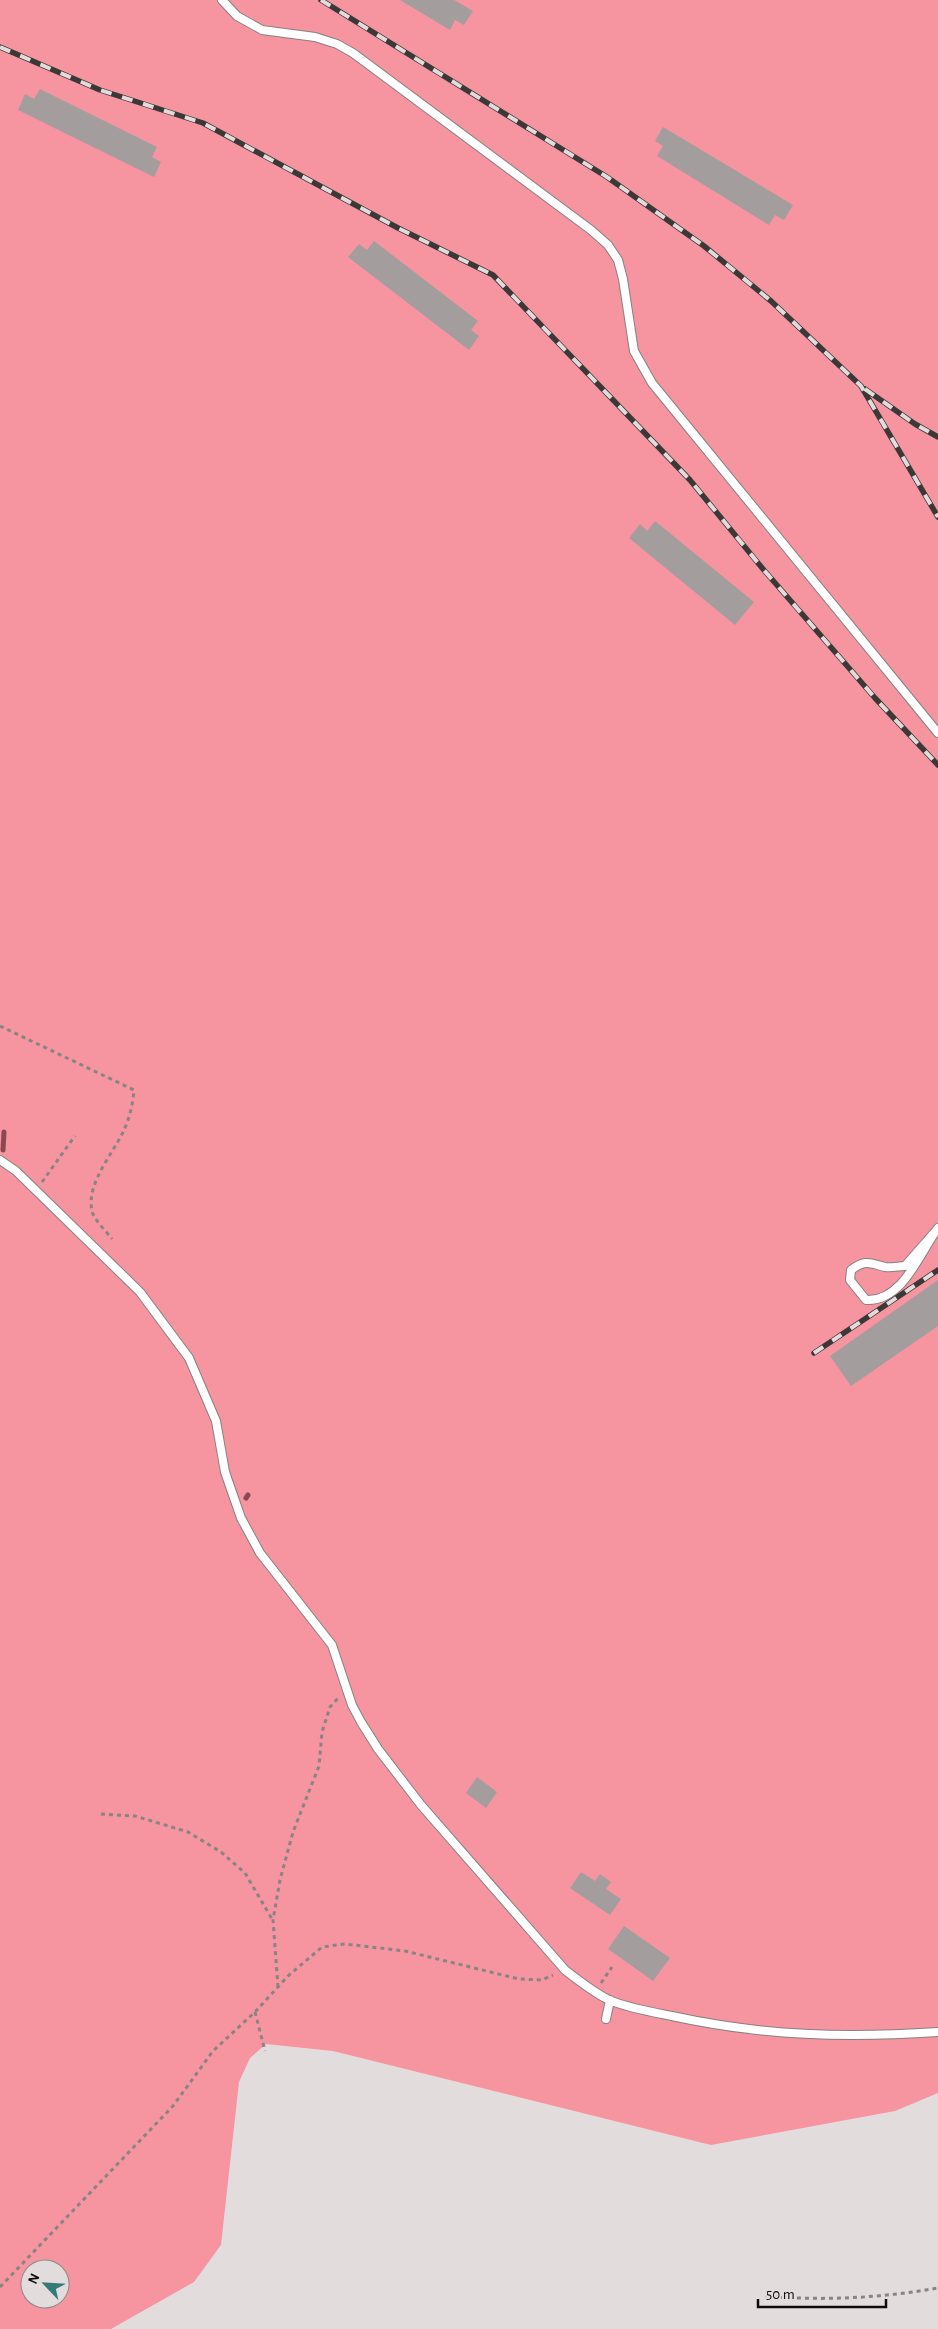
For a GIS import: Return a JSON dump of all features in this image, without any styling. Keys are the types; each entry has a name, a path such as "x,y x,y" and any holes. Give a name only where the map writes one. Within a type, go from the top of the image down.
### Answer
{"lane":[{"path":"222,0 238,16 262,30 315,37 337,44 353,53 560,206 608,245 618,260 623,279 634,351 652,383 938,733"},
{"path":"0,1160 16,1171 140,1292 189,1358 216,1421 225,1472 241,1518 260,1553 332,1645 352,1705 378,1749 421,1805 565,1970 582,1984 610,2000 717,2026 775,2033 870,2037 938,2032"},
{"path":"936,1230 908,1276 893,1292 876,1301 866,1300 850,1280 851,1270 860,1263 874,1262 886,1267 906,1266 936,1230"},
{"path":"606,2019 610,2000"}],"path":[{"path":"0,1026 134,1090 124,1130 98,1179 92,1195 92,1212 112,1240"},
{"path":"36,1191 75,1136"},
{"path":"278,1988 273,1920 292,1832 319,1766 322,1732 330,1707 347,1688"},
{"path":"100,1814 135,1816 188,1832 221,1852 245,1873 273,1920"},
{"path":"0,2287 173,2106 213,2051 255,2012 288,1976 322,1947 345,1944 405,1951 519,1978 542,1980"},
{"path":"601,1982 612,1967"},
{"path":"255,2012 265,2051"},
{"path":"765,2296 802,2299 846,2298 938,2288"}],"shaded area":[{"path":"0,0 938,0 938,2093 895,2111 711,2145 333,2051 266,2044 250,2058 239,2082 221,2245 194,2282 111,2329 0,2329"}],"building":[{"path":"400,0 454,0 473,11 464,25 455,20 450,30"},
{"path":"40,89 157,147 152,157 161,162 154,177 18,110 25,94 34,99"},
{"path":"663,127 793,205 784,220 775,215 769,225 657,156 663,146 655,141"},
{"path":"374,241 478,321 471,330 479,336 469,350 348,257 359,244 367,250"},
{"path":"655,521 754,602 735,625 629,538 640,524 647,531"},
{"path":"938,1280 938,1326 851,1386 830,1356"},
{"path":"477,1777 497,1792 486,1808 466,1793"},
{"path":"581,1872 595,1881 600,1874 611,1882 606,1889 621,1899 610,1915 570,1888"},
{"path":"624,1926 670,1958 653,1981 608,1949"}],"waterway":[{"path":"3,1150 4,1132"}],"railway":[{"path":"321,0 607,177 704,246 771,301 861,386 938,517"},
{"path":"0,47 100,90 203,123 398,228 493,275 690,480 763,569 875,698 938,765"},
{"path":"865,389 915,424 938,437"},
{"path":"814,1353 938,1270"}]}
